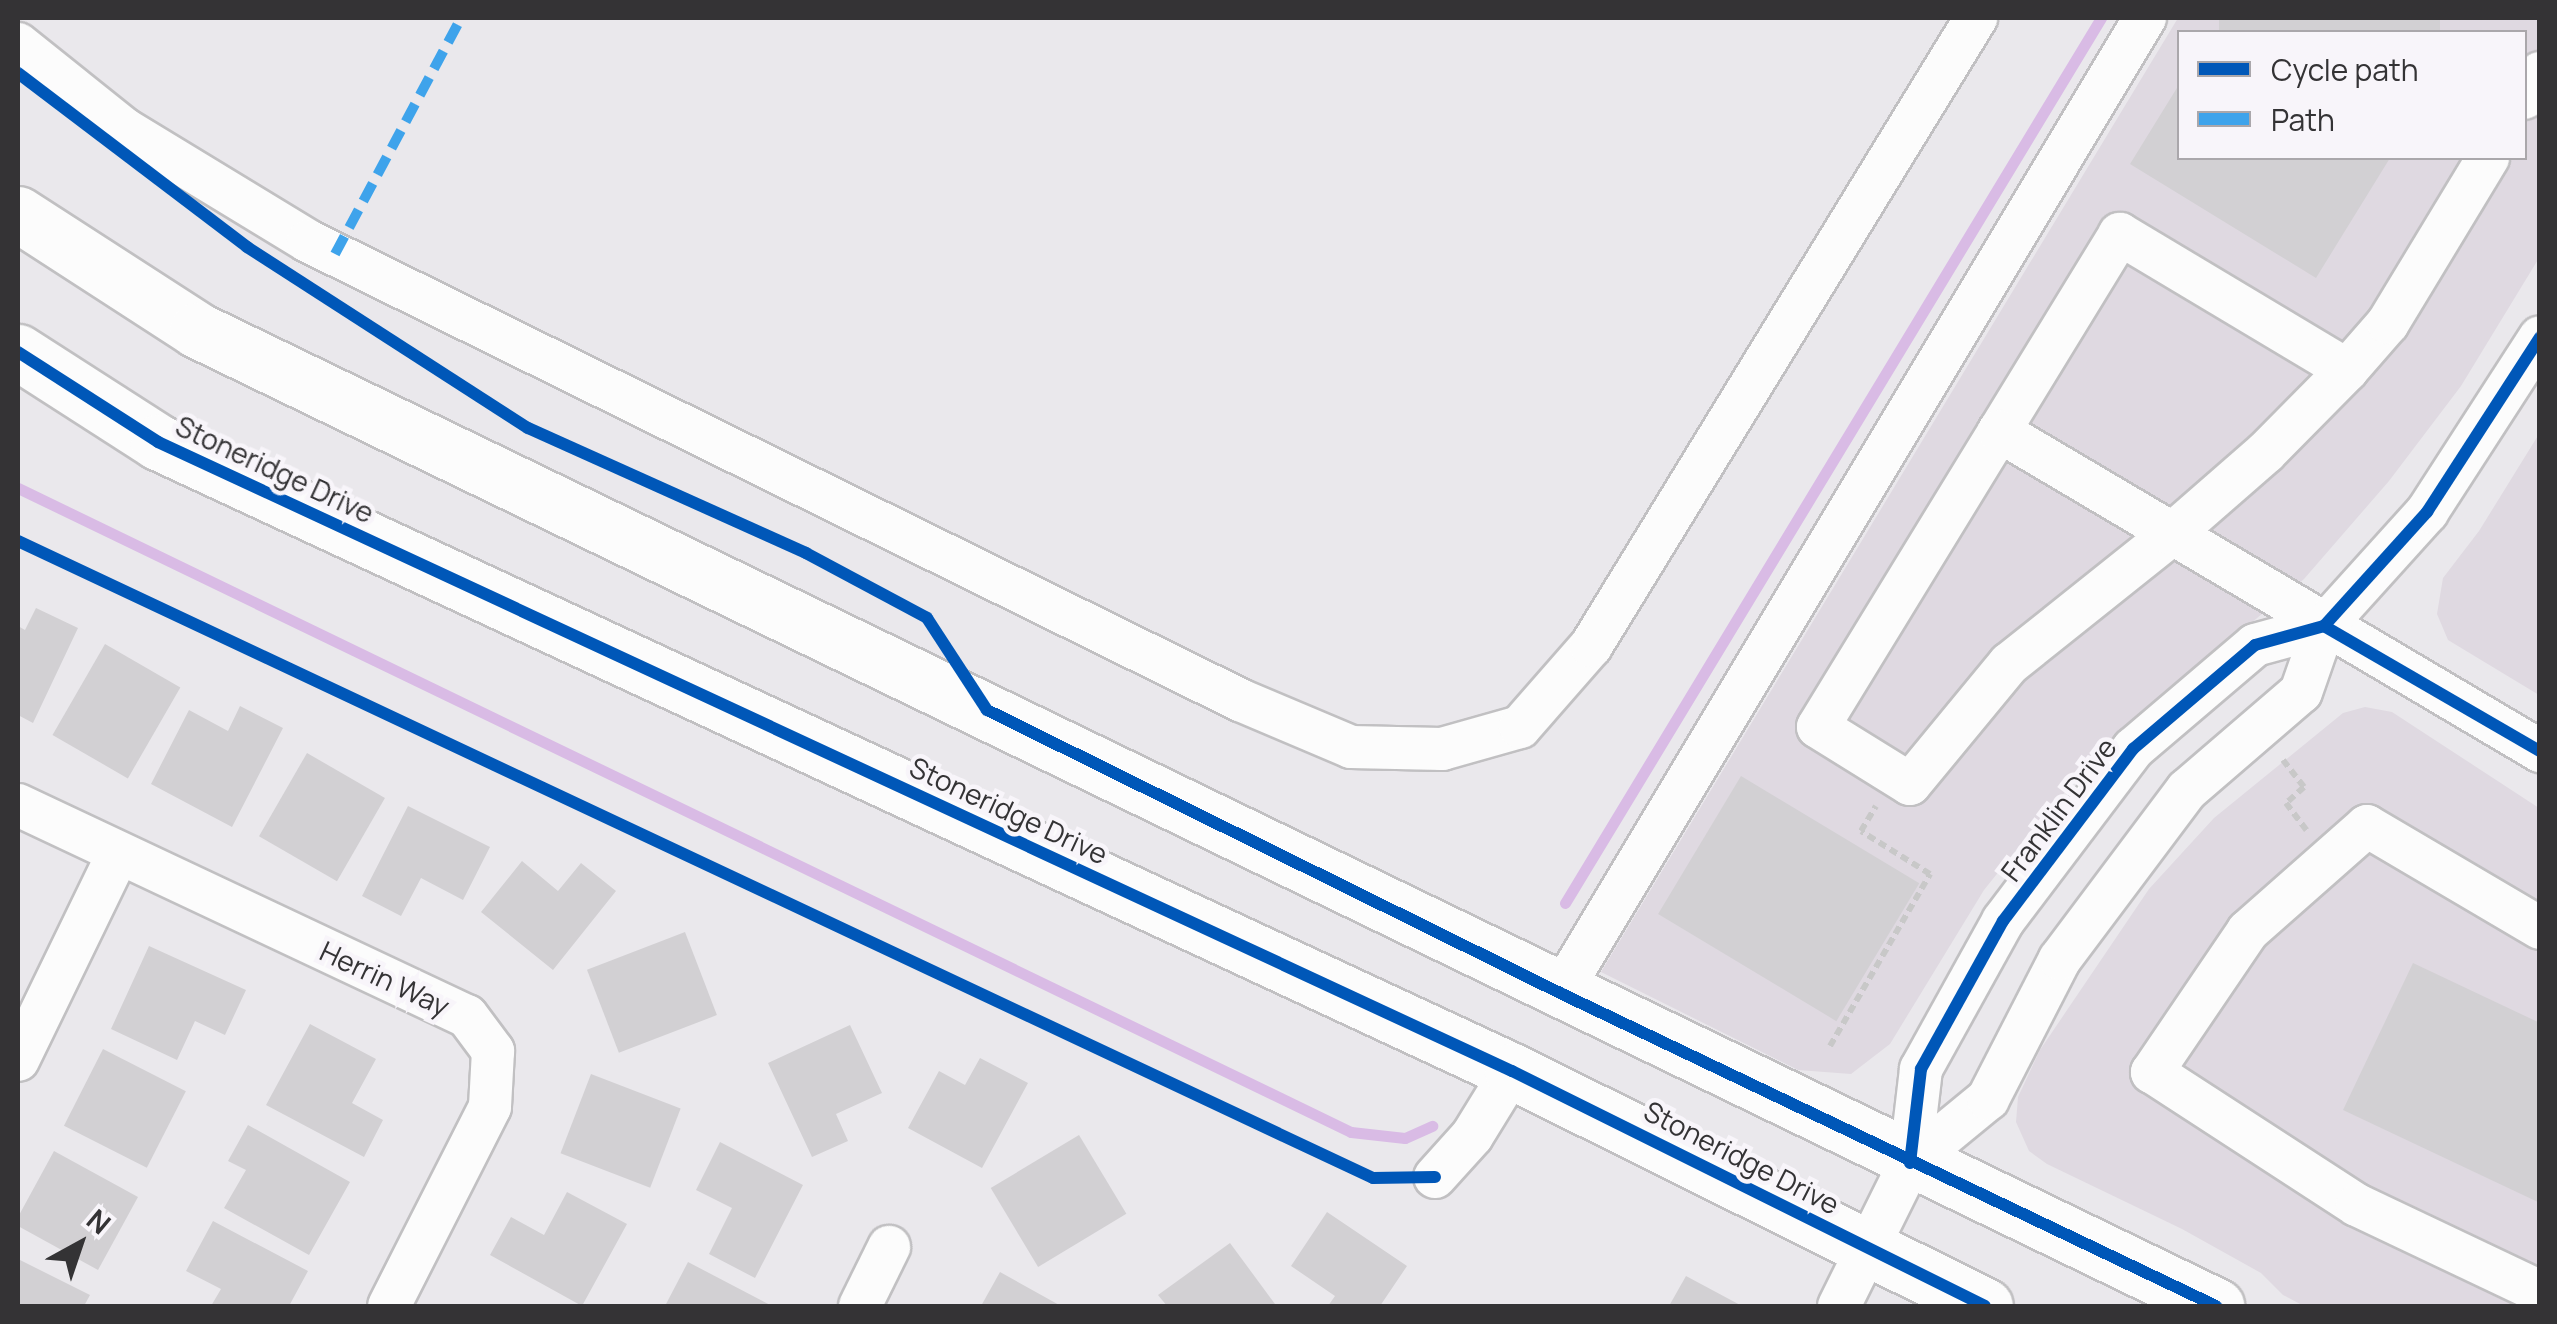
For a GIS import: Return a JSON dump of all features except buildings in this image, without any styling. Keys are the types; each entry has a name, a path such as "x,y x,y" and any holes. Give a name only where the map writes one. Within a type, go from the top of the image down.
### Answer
{"main road":[{"path":"18,214 197,330 1284,854 1560,993 2216,1306"},
{"name":"Stoneridge Drive","path":"18,352 158,442 1512,1071 1985,1306"}],"street":[{"path":"18,44 124,129 308,241 1240,700 1351,748 1442,749 1520,727 1591,646 1976,18"},
{"path":"1560,993 2145,18"},
{"path":"2347,370 2120,234 1818,727 1910,784 2008,664 2172,534 2265,454 2347,370 2388,323 2487,160"},
{"name":"Franklin Drive","path":"1910,1162 1988,1099 2060,959 2187,790 2300,692 2324,626 2427,512 2540,337"},
{"path":"1999,430 2540,751"},
{"name":"Franklin Drive","path":"1839,1306 1910,1162 1921,1069 2003,921 2133,749 2255,645 2324,626"},
{"name":"Herrin Way","path":"18,805 467,1016 493,1051 490,1107 389,1306"},
{"path":"2540,928 2367,826 2248,931 2152,1072 2358,1205 2540,1292"},
{"path":"18,1060 118,854"},
{"path":"1435,1177 1472,1136 1512,1071"},
{"path":"860,1306 889,1247"}],"path":[{"path":"2258,728 2304,787 2286,803 2330,859"},
{"path":"1830,1046 1930,874 1861,832 1895,775"}],"shaded area":[{"path":"2178,18 2539,18 2539,258 2461,386 2389,481 2304,579 2119,733 2045,814 1984,890 1890,1044 1851,1074 1798,1070 1601,972"},
{"path":"2539,434 2539,695 2448,640 2437,614 2443,578 2479,531"},
{"path":"2365,707 2392,712 2539,808 2539,1306 2304,1306 2283,1295 2261,1273 2182,1229 2047,1164 2029,1151 2016,1122 2018,1097 2040,1050 2149,889 2214,818 2343,713"}],"waterway":[{"path":"1565,903 2101,18"},
{"path":"18,488 1351,1132 1405,1138 1432,1126"}],"marked path":[{"path":"335,254 461,18"}],"cycle path":[{"path":"18,73 247,247 528,428 806,553 927,618 987,710 1560,993 2216,1306"},
{"path":"1910,1163 1921,1069 2003,921 2133,749 2255,645 2324,626 2427,512 2540,337"},
{"path":"18,352 158,442 1512,1071 1985,1306"},
{"path":"18,541 1373,1178 1435,1177"},
{"path":"2324,626 2540,751"}]}
